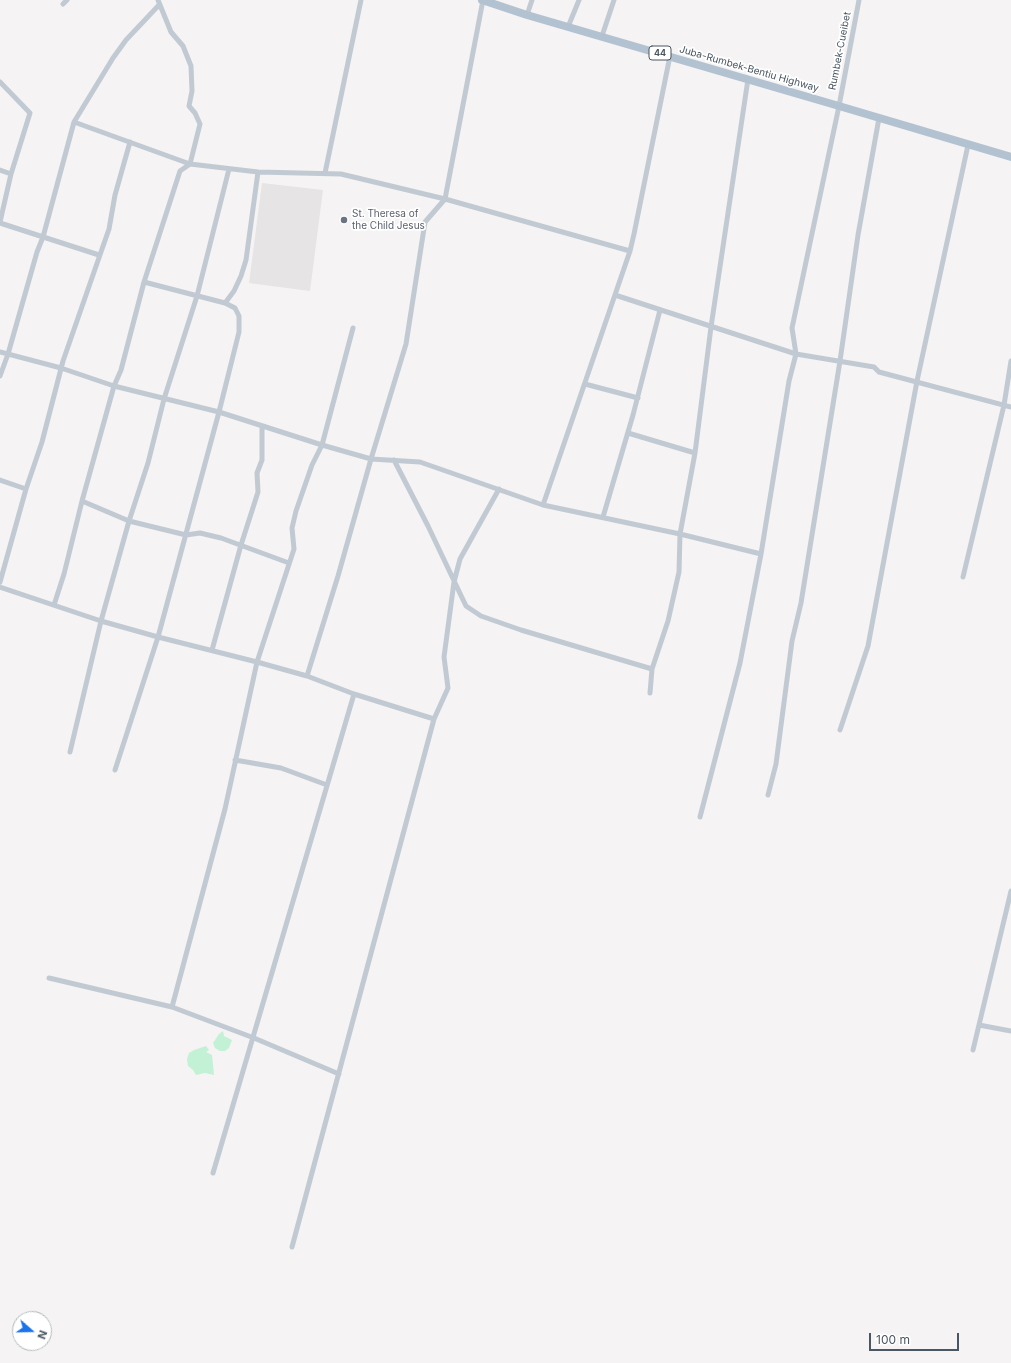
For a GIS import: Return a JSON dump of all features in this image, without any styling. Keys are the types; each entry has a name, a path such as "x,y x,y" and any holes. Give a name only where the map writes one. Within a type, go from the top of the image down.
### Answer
{"main road":[{"name":"Juba-Rumbek-Bentiu Highway","path":"483,0 527,15 1011,157"}],"street":[{"path":"63,4 67,0"},
{"path":"325,173 361,0"},
{"path":"307,676 406,344 425,222 445,199 483,0"},
{"path":"527,15 532,0"},
{"path":"568,27 579,0"},
{"path":"602,36 614,0"},
{"name":"Rumbek-Cueibet","path":"796,354 792,328 839,106 859,0"},
{"path":"0,376 8,354 37,252 43,237 74,122 113,58 126,40 159,2 170,32 183,46 192,66 192,91 189,106 195,113 200,124 190,164 180,171 144,282 121,370 114,386 82,501 64,574 54,605"},
{"path":"543,505 630,251 670,56"},
{"path":"650,693 652,669 668,621 679,572 680,534 695,453 711,327 748,79"},
{"path":"0,82 30,113 11,174 0,223 99,255"},
{"path":"768,795 776,764 792,641 801,603 840,361 858,235 879,118"},
{"path":"74,122 190,164 258,172 342,174 445,199 630,251"},
{"path":"0,582 26,489 42,442 61,368 109,229 115,195 130,142"},
{"path":"840,730 868,646 917,381 968,145"},
{"path":"70,752 101,621 129,521 148,463 164,399 197,296 229,169"},
{"path":"0,170 11,174"},
{"path":"225,303 234,291 246,260 258,172"},
{"path":"114,770 158,637 219,412 239,332 239,316 236,308 225,303 144,282"},
{"path":"615,295 796,354 874,367 879,372 1011,407"},
{"path":"603,517 638,398 660,310"},
{"path":"172,1007 225,809 257,662 294,549 292,528 296,511 312,465 322,445 353,328"},
{"path":"0,352 61,368 114,386 219,412 322,445 372,459 420,462 543,505 680,534 761,554"},
{"path":"700,817 740,663 761,554 789,381 796,354"},
{"path":"963,577 1004,405 1011,361"},
{"path":"584,384 638,398"},
{"path":"212,650 241,545 258,492 257,473 262,460 262,426"},
{"path":"628,433 695,453"},
{"path":"394,460 428,526 466,606 481,616 521,630 652,669"},
{"path":"0,480 26,489"},
{"path":"292,1247 434,719 448,688 444,658 454,582 460,559 499,489"},
{"path":"82,501 129,521 186,535 200,533 221,538 289,563"},
{"path":"0,587 101,621 307,676 354,694 434,719"},
{"path":"213,1174 354,694"},
{"path":"235,760 281,768 328,785"},
{"path":"973,1050 1011,891"},
{"path":"49,978 172,1007 254,1038 339,1074"},
{"path":"979,1025 1011,1031"}],"shaded area":[{"path":"262,183 323,190 310,291 249,283"}],"green space":[{"path":"223,1031 224,1036 232,1040 229,1048 225,1051 220,1051 215,1048 213,1043"},
{"path":"206,1046 209,1050 206,1052 212,1055 214,1075 205,1073 196,1075 188,1066 187,1059 189,1053"}],"place":[{"name":"St. Theresa of the Child Jesus","path":"344,220"}]}
